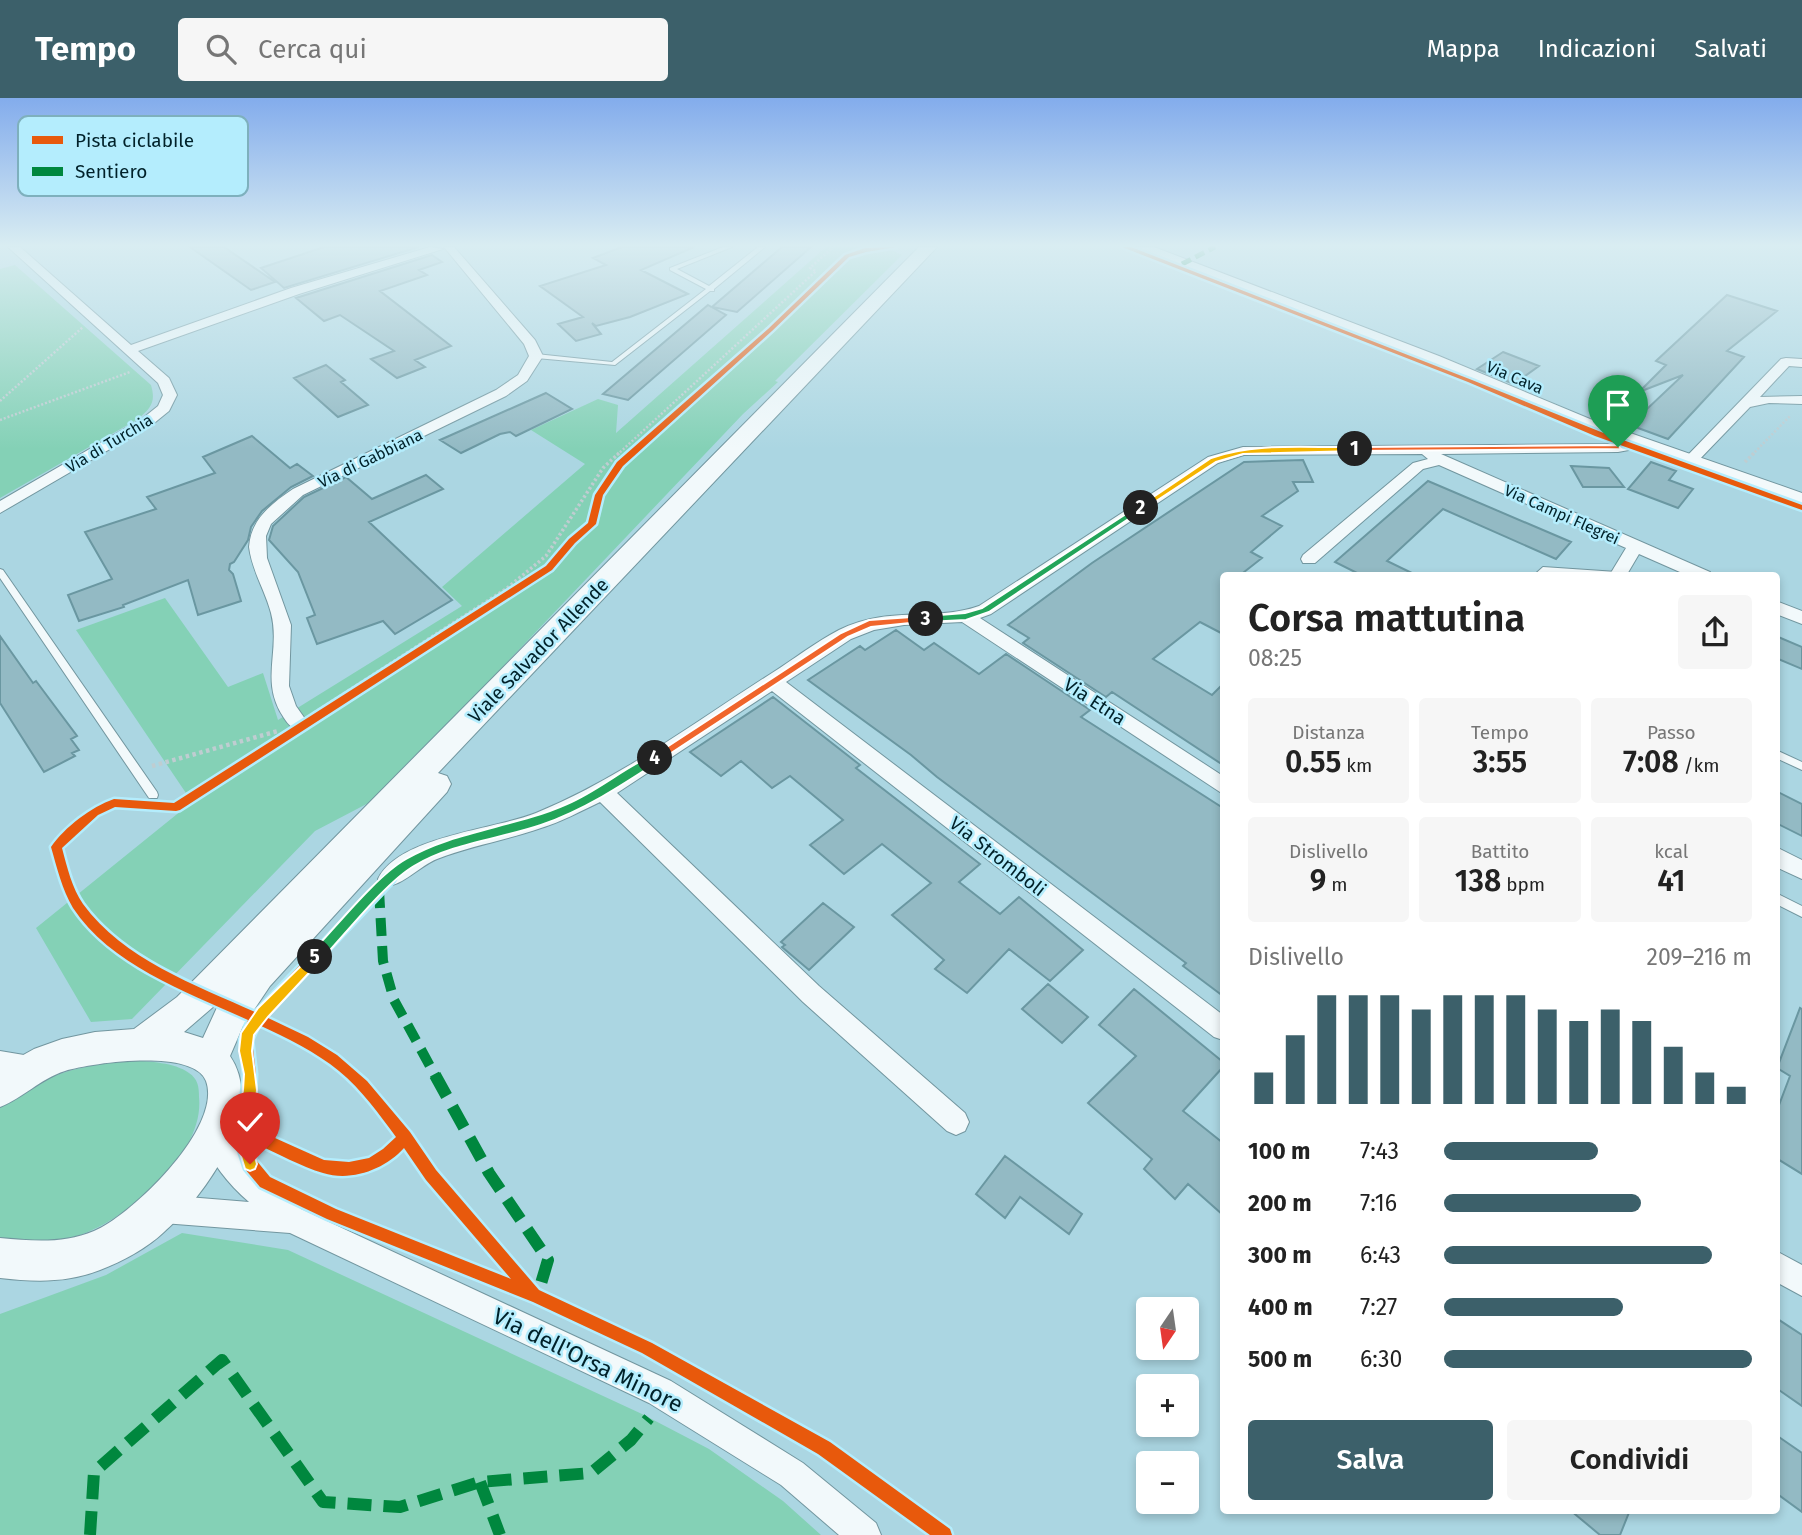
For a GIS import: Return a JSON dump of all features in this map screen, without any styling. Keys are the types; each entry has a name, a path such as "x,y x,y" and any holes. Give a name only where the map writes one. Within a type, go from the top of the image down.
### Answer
{"main road":[{"name":"Viale Salvador Allende","path":"140,1045 189,1008 215,984 864,314"},
{"name":"Viale Salvador Allende","path":"211,1060 229,1017 258,975 633,575 884,314"},
{"path":"0,1090 16,1065 78,1050 140,1045 185,1050 211,1060 220,1071 225,1086 225,1103 213,1136 187,1180 163,1209 117,1241 87,1255 55,1263 7,1266"}],"street":[{"name":"Via di Turchia","path":"0,508 148,421 164,408 170,395 164,381 88,314"},
{"path":"129,350 230,314"},
{"path":"504,314 530,343 536,356"},
{"name":"Via Cava","path":"1312,314 1690,461 1802,500"},
{"name":"Via di Gabbiana","path":"297,728 278,686 282,624 259,552 258,535 275,510 299,492 509,389 533,366 536,356"},
{"path":"1690,461 1786,362 1801,362"},
{"path":"1746,404 1769,400 1800,400"},
{"path":"389,879 407,864 430,852 538,821 603,792 845,635 869,624 894,620 966,617 985,610 1220,457 1243,451 1618,447 1629,446 1635,440"},
{"name":"Via Campi Flegrei","path":"1423,447 1440,460 1695,572"},
{"path":"1309,559 1418,466 1440,460"},
{"path":"1620,572 1636,547"},
{"path":"1780,609 1802,618"},
{"name":"Via Etna","path":"966,617 1220,784"},
{"name":"Via Stromboli","path":"773,682 1220,1027"},
{"path":"603,792 811,994 956,1122"},
{"path":"1780,858 1802,870"},
{"path":"213,1136 238,1175 291,1219"},
{"path":"163,1209 291,1219"},
{"name":"Via dell'Orsa Minore","path":"291,1219 660,1392 792,1474 864,1535"},
{"path":"1780,1268 1802,1282"}],"lane":[{"path":"536,356 613,364 676,314"},
{"path":"0,572 153,795"},
{"path":"1541,572 1568,572"},
{"path":"1780,756 1802,766"},
{"path":"1780,900 1802,912"}],"path":[{"path":"268,748 506,589 535,566 546,556 603,468 770,314"},
{"path":"599,495 621,464 787,314"},
{"path":"0,401 86,324 96,321"},
{"path":"0,420 147,365"},
{"path":"1730,475 1785,421 1800,400"},
{"path":"137,770 297,728 549,568 564,550"}],"green space":[{"path":"0,314 71,314 151,385 153,400 138,419 0,498"},
{"path":"750,314 842,314 775,381 778,382 743,414 378,798 315,831 132,1019 91,1022 36,928 192,802 76,630 165,598 228,687 263,673 278,720 462,606 442,587 585,464 531,430 598,399 618,405 616,433"},
{"path":"132,1060 162,1063 183,1069 196,1081 199,1093 198,1119 190,1140 177,1161 141,1199 99,1227 60,1240 0,1241 0,1108 14,1096 45,1079 79,1068"},
{"path":"182,1233 288,1250 642,1414 709,1449 783,1501 821,1535 0,1535 0,1314 106,1275"}],"building":[{"path":"316,314 410,314 451,346 415,360 425,367 397,378 371,359 394,351 340,315 324,321"},
{"path":"579,314 637,314 596,326 592,323 601,334 576,341 558,324 583,317"},
{"path":"697,314 726,315 628,400 603,394"},
{"path":"1706,314 1773,314 1727,351 1744,357 1668,439 1630,425 1683,375 1639,392 1666,365 1656,361"},
{"path":"1503,352 1539,366 1514,384 1477,369"},
{"path":"326,365 345,380 341,382 368,405 338,417 294,378"},
{"path":"546,393 572,409 516,436 510,432 500,434 461,453 440,440"},
{"path":"252,436 290,468 297,464 313,476 291,487 262,511 251,527 248,540 230,564 229,570 233,574 241,601 198,615 188,580 123,605 124,607 79,621 68,595 112,579 85,532 156,509 147,497 215,473 203,457"},
{"path":"1303,460 1313,482 1293,482 1298,491 1262,516 1282,526 1251,552 1262,558 1244,572 1220,572 1220,632 1200,622 1153,659 1212,695 1220,687 1220,763 1112,692 1106,697 1023,643 1029,638 1008,625 1092,563 1244,462"},
{"path":"1651,462 1676,471 1669,480 1693,489 1678,508 1628,489"},
{"path":"1571,466 1609,468 1624,487 1583,487"},
{"path":"426,475 443,489 369,522 452,600 395,634 383,621 317,644 307,618 315,615 298,572 269,540 273,526 304,497 346,477 372,499"},
{"path":"1428,481 1571,542 1556,559 1443,509 1387,561 1410,572 1355,572 1335,562"},
{"path":"896,630 924,650 934,643 979,674 1006,654 1090,710 1081,717 1220,806 1220,994 1183,966 1186,963 808,680 860,646 865,650"},
{"path":"0,636 33,683 36,681 77,736 71,739 79,750 72,753 75,756 44,772 0,703"},
{"path":"1780,638 1802,647 1802,669 1780,660"},
{"path":"773,697 860,765 856,768 980,864 959,882 1000,914 1019,897 1083,950 1050,981 1009,949 967,993 935,969 944,960 892,915 931,883 882,844 844,874 810,845 843,820 790,776 772,788 741,761 721,776 690,752"},
{"path":"1780,793 1802,804 1802,836 1780,825"},
{"path":"823,903 854,927 809,970 782,947 785,945 781,942"},
{"path":"1048,984 1088,1017 1062,1043 1022,1009"},
{"path":"1134,989 1220,1060 1220,1070 1183,1111 1220,1141 1220,1212 1188,1184 1175,1199 1144,1169 1152,1159 1088,1103 1136,1056 1099,1025"},
{"path":"1800,1008 1802,1174 1780,1160 1780,1102 1790,1076 1780,1070 1780,1060"},
{"path":"1005,1156 1082,1214 1069,1234 1020,1197 1005,1218 976,1194"},
{"path":"1780,1321 1802,1335 1802,1406 1780,1391"},
{"path":"1780,1438 1802,1453 1802,1512 1780,1496"},
{"path":"1575,1514 1628,1514 1620,1535 1600,1535"}],"marked path":[{"path":"379,890 383,961 394,1000 489,1173 548,1260 537,1297"},
{"path":"90,1535 94,1472 222,1360 323,1502 400,1507 480,1482 591,1473 631,1440 649,1418"},
{"path":"480,1482 500,1535"}],"cycle path":[{"path":"257,1019 160,973 127,953 100,932 75,900 56,847 94,812 114,803 176,807 549,568 572,541 592,524 599,495 620,464 787,314"},
{"path":"1298,314 1598,434 1802,508"},
{"path":"257,1019 389,879"},
{"path":"257,1019 304,1041 344,1067 363,1085 405,1137 379,1160 349,1168 324,1167 261,1139 247,1120 250,1074 246,1040 257,1019"},
{"path":"247,1120 244,1144 250,1164 265,1182 332,1214 537,1297 647,1348 824,1448 944,1535"},
{"path":"405,1137 431,1175 533,1294"}],"route":[{"path":"250,1164 244,1143 250,1090 245,1051 247,1033 263,1012 389,879 407,864 430,852 538,821 603,792 845,635 869,624 894,620 966,617 985,610 1213,460 1227,455 1243,451 1423,447 1618,447"}]}
